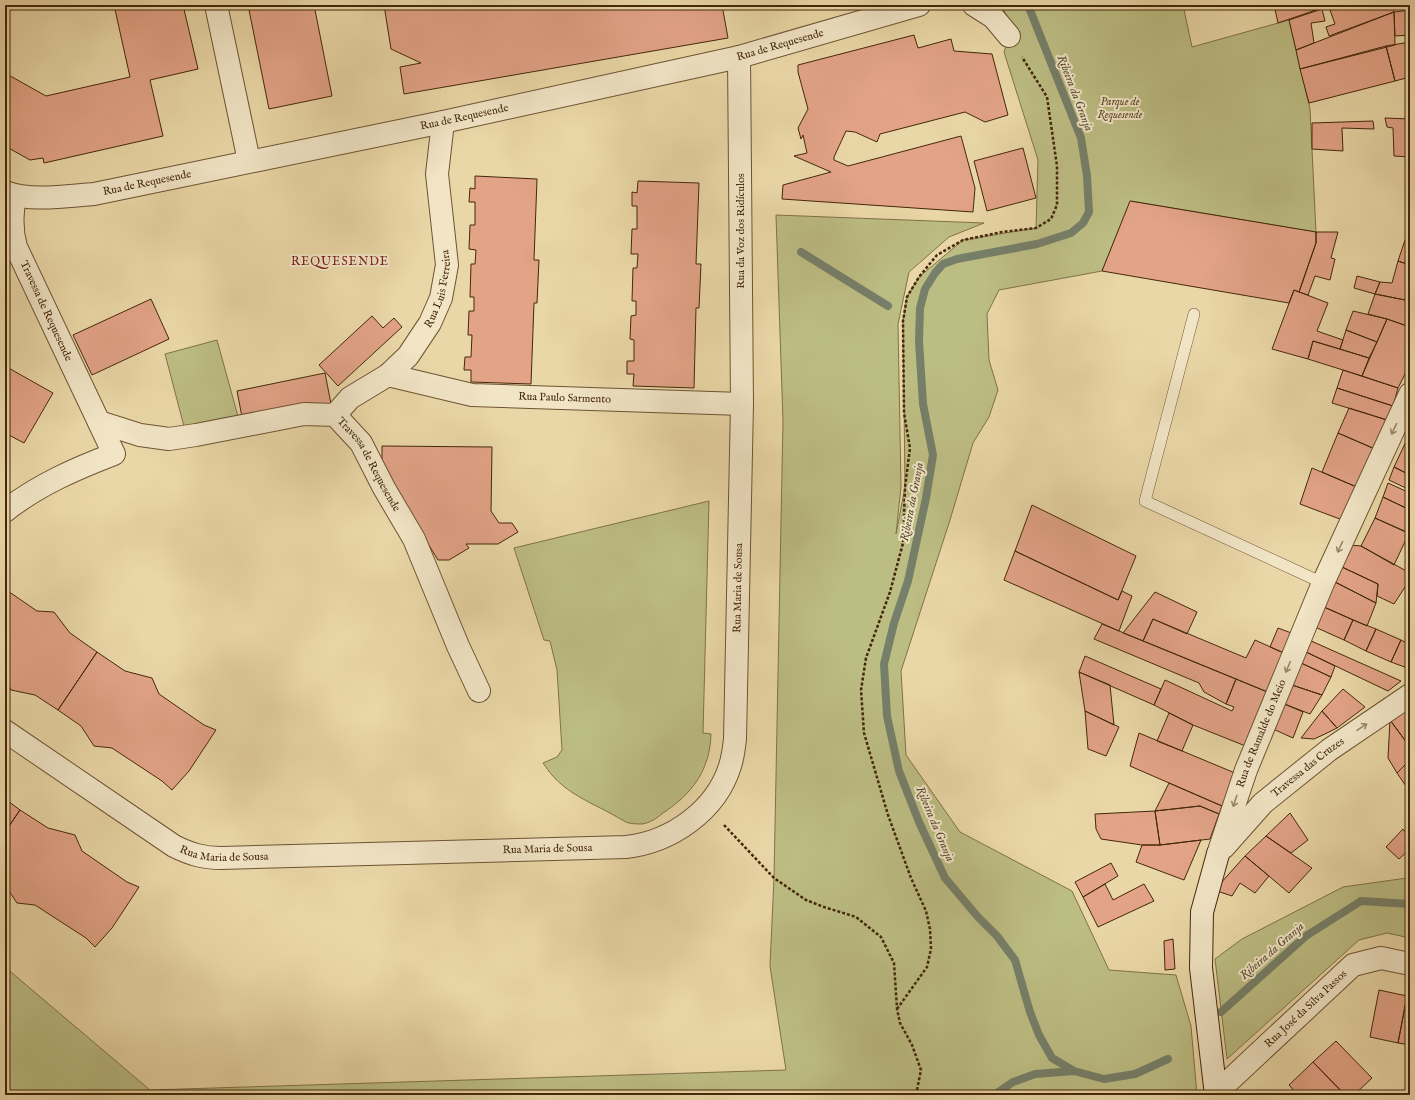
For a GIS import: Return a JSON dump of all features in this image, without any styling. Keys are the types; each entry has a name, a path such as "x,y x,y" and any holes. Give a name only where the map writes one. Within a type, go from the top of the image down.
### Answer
{"street":[{"path":"216,5 249,161"},
{"name":"Rua de Requesende","path":"10,194 55,198 94,194 442,122 739,57 919,5"},
{"path":"974,5 993,17 1009,36"},
{"name":"Rua da Voz dos Ridículos","path":"739,57 742,404"},
{"name":"Rua Luis Ferreira","path":"335,415 350,398 388,375 408,356 430,324 441,298 448,265 436,174 442,122"},
{"name":"Travessa de Requesende","path":"5,511 53,479 114,454 16,247 13,234 10,194"},
{"name":"Rua Paulo Sarmento","path":"388,375 472,395 742,404"},
{"name":"Rua de Ramalde do Meio","path":"1216,1094 1201,968 1201,954 1202,912 1218,854 1246,770 1323,583 1410,394"},
{"name":"Rua Maria de Sousa","path":"5,731 174,846 189,853 205,857 221,858 615,848 636,846 655,841 678,830 706,807 720,788 730,766 735,738 742,404"},
{"name":"Travessa de Requesende","path":"99,422 140,435 156,438 169,438 196,435 304,414 335,415 361,443 384,488 414,539 458,646 479,691"},
{"name":"Travessa das Cruzes","path":"1218,854 1263,803 1329,750 1410,695"},
{"name":"Rua José da Silva Passos","path":"1216,1094 1353,965 1381,958 1410,964"}],"lane":[{"path":"1194,314 1144,502 1323,583"}],"path":[{"path":"897,1010 927,967 931,949 930,929 926,911 911,878 888,815 864,733 861,690 866,658 890,592 903,543 905,487 910,448 904,414 903,321 907,297 919,277 937,255 963,240 1002,232 1036,228 1051,219 1057,205 1057,166 1047,97 1009,36"},
{"path":"706,807 774,878 806,900 856,917 881,937 894,963 897,1010 900,1023 912,1045 921,1070 916,1095"}],"green space":[{"name":"Parque de Requesende","path":"1001,5 1183,5 1192,47 1289,20 1310,109 1316,232 1131,201 1102,271 999,290 987,314 989,360 998,390 989,417 973,443 950,520 901,671 906,755 960,832 1072,891 1109,970 1176,975 1191,1026 1197,1095 5,1095 5,967 150,1090 786,1070 770,966 774,878 783,421 776,215 984,223 949,237 909,272 898,324 901,487 896,534 905,487 903,321 907,297 919,277 963,240 1036,228 1038,160 1004,52 1013,27"},
{"path":"217,340 239,420 186,434 165,354"},
{"path":"709,501 703,733 711,734 710,747 703,770 698,780 683,798 648,823 629,823 571,792 558,781 543,763 557,757 562,750 557,670 550,641 544,640 514,548"},
{"path":"1407,878 1410,879 1410,938 1387,933 1359,940 1227,1059 1215,959 1242,939 1343,887"}],"building":[{"path":"114,5 183,5 198,69 150,80 163,136 44,163 43,158 30,160 5,146 5,73 46,96 130,77"},
{"path":"248,5 314,5 332,96 269,109"},
{"path":"384,5 607,5 607,9 632,5 722,5 728,38 404,94 400,67 421,63 391,49"},
{"path":"1274,5 1312,5 1313,11 1278,23"},
{"path":"1312,5 1332,5 1313,11"},
{"path":"1346,5 1392,5 1394,12 1329,36 1326,27 1335,24 1330,10"},
{"path":"1322,9 1325,21 1311,23 1314,43 1296,50 1289,20"},
{"path":"1410,10 1410,35 1395,36 1394,12"},
{"path":"1394,12 1395,45 1300,69 1296,50"},
{"path":"914,35 918,48 951,39 954,51 992,54 1008,115 985,122 965,112 880,134 877,142 855,132 846,131 834,160 848,166 961,136 975,188 973,212 782,199 783,185 831,172 794,156 807,153 803,135 801,139 798,128 808,109 798,72 798,65"},
{"path":"1410,42 1410,77 1395,81 1386,46"},
{"path":"1386,46 1395,81 1309,103 1300,69"},
{"path":"1385,118 1410,119 1410,157 1394,156 1393,128 1387,127"},
{"path":"1373,121 1374,129 1342,128 1343,151 1312,149 1312,123"},
{"path":"1023,148 1036,198 987,211 974,161"},
{"path":"475,176 537,179 534,260 539,260 537,303 534,303 531,384 471,382 471,370 464,370 465,357 471,357 472,335 468,335 469,311 474,311 474,297 470,297 471,264 475,264 476,250 469,249 470,225 475,225 475,202 469,202 470,188 475,189"},
{"path":"638,181 699,183 696,264 701,264 699,308 696,308 694,388 633,386 634,374 627,374 627,361 634,361 634,340 630,339 631,316 636,315 636,301 632,301 633,268 637,268 638,254 631,254 632,229 637,229 637,206 632,206 632,192 637,193"},
{"path":"1130,201 1316,232 1316,243 1299,292 1294,290 1289,303 1102,271"},
{"path":"1316,232 1338,232 1331,258 1335,259 1330,280 1315,276 1308,295 1299,292 1316,243"},
{"path":"1405,240 1410,241 1410,265 1398,261"},
{"path":"1398,261 1410,265 1410,301 1375,294 1380,282 1392,283"},
{"path":"1357,276 1380,282 1375,294 1354,288"},
{"path":"1294,290 1328,303 1317,331 1343,340 1340,349 1313,341 1308,359 1272,349"},
{"path":"1375,294 1410,301 1410,327 1368,314"},
{"path":"151,299 169,339 92,375 73,335"},
{"path":"1353,311 1387,319 1377,342 1346,330"},
{"path":"372,316 383,328 394,318 402,327 338,386 319,365"},
{"path":"1387,319 1410,327 1410,364 1398,388 1362,376"},
{"path":"1346,330 1377,342 1369,358 1340,349"},
{"path":"1313,341 1369,358 1362,376 1308,359"},
{"path":"5,366 53,393 24,443 5,433"},
{"path":"1343,370 1398,388 1393,406 1337,388"},
{"path":"325,373 331,404 243,422 237,391"},
{"path":"1337,388 1393,406 1387,420 1332,403"},
{"path":"1349,408 1387,420 1375,449 1338,433"},
{"path":"1338,433 1375,449 1359,488 1322,472"},
{"path":"1410,433 1410,475 1394,467"},
{"path":"382,446 492,447 491,511 499,523 512,523 518,532 498,544 466,544 469,548 449,560 438,560 382,469"},
{"path":"1394,467 1410,475 1410,490 1389,480"},
{"path":"1312,468 1359,488 1345,521 1300,504"},
{"path":"1388,483 1410,493 1410,510 1383,497"},
{"path":"1383,497 1410,510 1410,534 1375,518"},
{"path":"1032,505 1136,556 1118,600 1015,551"},
{"path":"1375,518 1409,533 1394,565 1361,546"},
{"path":"1349,545 1361,546 1410,573 1410,589 1405,587 1394,604 1377,596 1378,584 1342,567"},
{"path":"1015,551 1118,600 1122,591 1132,596 1119,631 1004,580"},
{"path":"1342,567 1378,584 1376,603 1335,582"},
{"path":"1335,582 1376,603 1367,626 1324,607"},
{"path":"5,589 37,611 54,612 70,633 97,652 58,710 35,695 11,690 5,676"},
{"path":"1155,592 1197,612 1187,634 1153,619 1143,641 1123,633"},
{"path":"1324,607 1353,620 1344,640 1315,627"},
{"path":"1153,619 1246,658 1255,640 1286,654 1270,693 1143,641"},
{"path":"1353,620 1376,629 1366,651 1344,640"},
{"path":"1102,624 1236,679 1226,704 1204,692 1199,683 1094,639"},
{"path":"1278,628 1294,634 1286,654 1270,647"},
{"path":"1376,629 1401,640 1391,662 1366,651"},
{"path":"1309,640 1401,681 1388,691 1304,651"},
{"path":"1401,640 1410,645 1410,669 1391,662"},
{"path":"1304,651 1335,666 1331,677 1299,662"},
{"path":"97,652 125,671 152,678 159,694 204,725 216,730 189,771 172,790 162,781 112,748 94,746 81,726 58,710"},
{"path":"1085,656 1161,689 1154,705 1079,672"},
{"path":"1299,662 1331,677 1322,695 1289,684"},
{"path":"1079,672 1110,685 1114,725 1085,711"},
{"path":"1236,679 1270,693 1248,747 1193,725 1154,705 1165,680 1232,711 1234,707 1226,704"},
{"path":"1289,684 1322,695 1310,714 1282,703"},
{"path":"1343,689 1365,707 1337,728 1322,711"},
{"path":"1282,703 1303,712 1293,738 1271,728"},
{"path":"1410,706 1410,747 1390,720"},
{"path":"1085,711 1119,727 1106,756 1088,749"},
{"path":"1322,711 1337,728 1314,739 1301,738"},
{"path":"1169,713 1193,725 1182,751 1157,741"},
{"path":"1390,720 1410,747 1410,760 1397,773 1388,758"},
{"path":"1139,733 1235,773 1222,806 1130,766"},
{"path":"1410,760 1410,792 1397,773"},
{"path":"1169,783 1222,806 1219,814 1200,806 1155,811"},
{"path":"5,799 20,810 5,832"},
{"path":"1200,806 1219,814 1210,839 1160,845 1155,811"},
{"path":"20,810 48,828 75,835 82,851 127,882 139,887 112,928 95,947 86,938 35,905 17,903 5,885 5,832"},
{"path":"1155,811 1160,845 1142,845 1101,839 1096,829 1095,814"},
{"path":"1290,813 1308,840 1291,853 1266,836"},
{"path":"1403,829 1410,839 1410,849 1399,859 1386,847"},
{"path":"1266,836 1312,868 1289,893 1245,856"},
{"path":"1201,840 1184,880 1136,862 1142,845 1160,845"},
{"path":"1245,856 1269,876 1255,893 1240,883 1232,896 1217,891 1219,885"},
{"path":"1111,863 1118,876 1083,897 1075,882"},
{"path":"1105,884 1113,900 1144,884 1154,901 1098,927 1083,897"},
{"path":"1173,939 1175,969 1165,970 1164,941"},
{"path":"1379,990 1407,996 1398,1043 1370,1037"},
{"path":"1407,996 1410,997 1410,1045 1398,1043"},
{"path":"1336,1041 1372,1078 1354,1095 1345,1095 1313,1062"},
{"path":"1313,1062 1345,1095 1298,1095 1289,1085"}],"waterway":[{"name":"Ribeira da Granja","path":"1028,5 1081,138 1087,176 1089,212 1083,223 1071,233 1037,244 957,259 943,264 935,273 925,289 920,308 919,341 923,404 933,455 926,498 908,581 894,623 884,664 887,716 899,771 919,822 945,878 978,917 997,936 1015,960 1030,1012 1039,1035 1052,1058 1074,1071 1104,1079 1135,1074 1168,1059"},
{"path":"801,252 888,306"},
{"name":"Ribeira da Granja","path":"1221,1012 1306,936 1361,901 1410,904"},
{"name":"Ribeira da Granja","path":"994,1095 1013,1082 1035,1074 1074,1071"}],"district":[{"name":"REQUESENDE","path":"340,261"}]}
